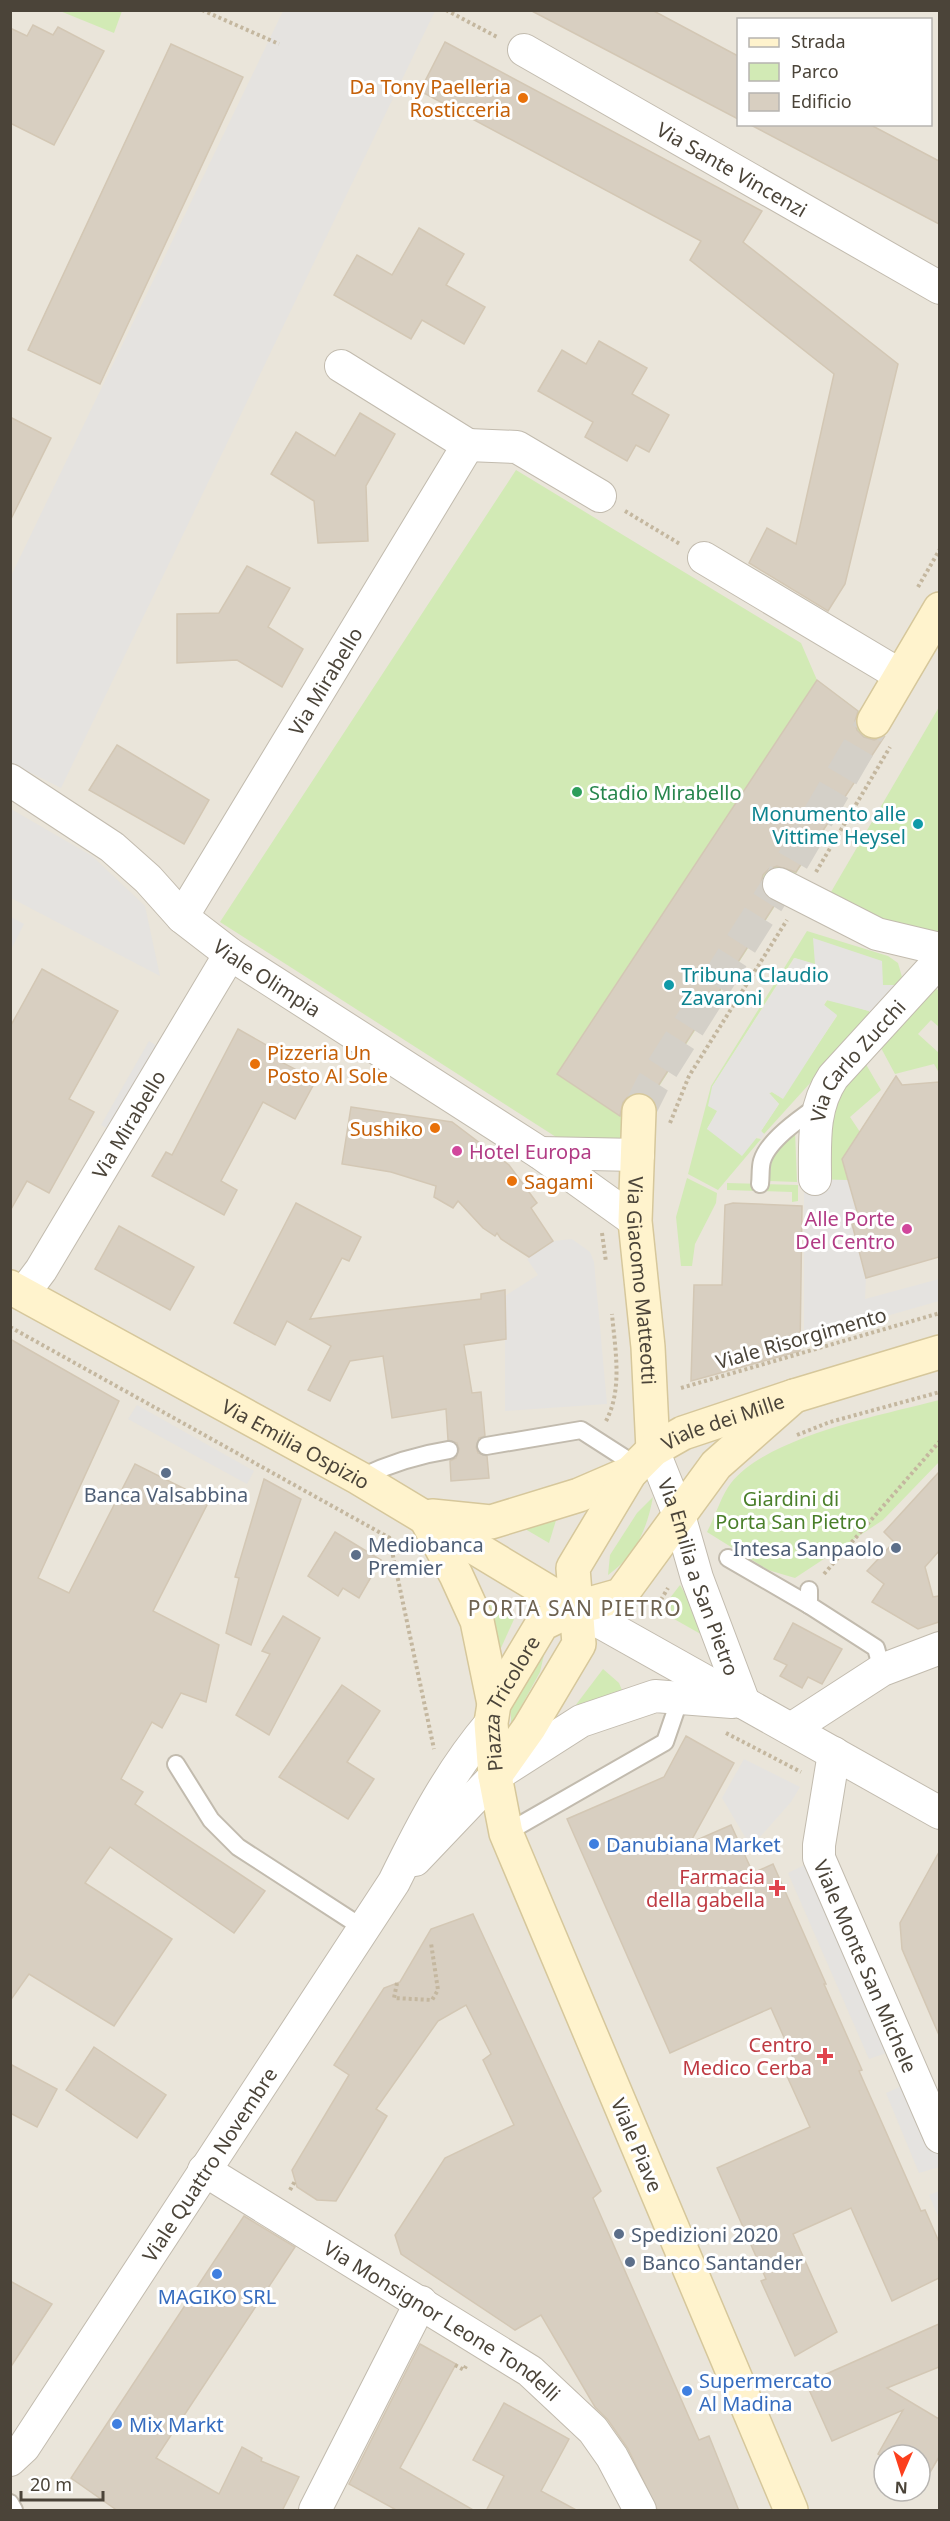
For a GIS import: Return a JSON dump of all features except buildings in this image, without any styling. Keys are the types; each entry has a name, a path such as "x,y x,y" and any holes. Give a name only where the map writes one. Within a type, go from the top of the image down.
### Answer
{"main road":[{"path":"883,732 900,675 939,609"},
{"name":"Via Giacomo Matteotti","path":"639,1111 636,1133 638,1155 634,1221 648,1347 640,1463"},
{"name":"Via Emilia Ospizio","path":"17,1290 359,1478 575,1608"},
{"name":"Viale dei Mille","path":"640,1463 683,1433 939,1352"},
{"name":"Viale dei Mille","path":"679,1515 716,1465 794,1396"},
{"path":"424,1516 491,1522 579,1495 640,1463"},
{"name":"Piazza Tricolore","path":"495,1776 529,1728 579,1644 573,1568 640,1463"},
{"name":"Piazza Tricolore","path":"495,1776 493,1713 542,1623 575,1608 621,1595 679,1515"},
{"path":"424,1516 456,1575 477,1621 493,1713"},
{"name":"Viale Piave","path":"495,1776 506,1833 791,2511"}],"street":[{"name":"Via Sante Vincenzi","path":"524,50 939,288"},
{"path":"341,366 468,445 517,447 600,496"},
{"name":"Via Mirabello","path":"182,916 468,445"},
{"path":"704,558 900,675"},
{"name":"Viale Olimpia","path":"10,780 112,848 148,879 182,916 230,954 540,1153 634,1221"},
{"path":"791,890 877,934 939,950"},
{"name":"Via Mirabello","path":"17,1290 230,954"},
{"name":"Via Carlo Zucchi","path":"815,1179 815,1129 819,1104 833,1077 939,960"},
{"path":"540,1153 638,1155"},
{"name":"Via Emilia a San Pietro","path":"640,1463 679,1515 697,1578 744,1703"},
{"name":"Via Emilia a San Pietro","path":"575,1608 620,1636 939,1813"},
{"path":"791,1730 882,1670 939,1648"},
{"name":"Via Emilia a San Pietro","path":"495,1776 581,1721 655,1696 744,1703"},
{"name":"Viale Quattro Novembre","path":"10,2483 17,2454 394,1882 445,1785 493,1713"},
{"name":"Viale Monte San Michele","path":"834,1753 819,1845 819,1858 939,2138"},
{"name":"Viale Quattro Novembre","path":"394,1882 495,1776"},
{"name":"Via Monsignor Leone Tondelli","path":"204,2170 530,2370 593,2430 612,2457 640,2511"},
{"path":"315,2511 421,2302"}],"lane":[{"path":"760,1184 762,1161 768,1150 791,1125 819,1104"},
{"path":"486,1446 581,1430 640,1463"},
{"path":"359,1478 390,1463 419,1454 449,1450"},
{"path":"728,1558 809,1598 876,1648 882,1670"},
{"path":"506,1833 665,1742 677,1707 675,1698"},
{"path":"176,1764 211,1820 238,1847 363,1928"},
{"path":"10,2503 14,2511"}],"path":[{"path":"202,10 279,44"},
{"path":"446,10 524,50"},
{"path":"600,496 704,558"},
{"path":"666,1131 689,1076 791,890 883,732"},
{"name":"Viale Risorgimento","path":"674,1390 939,1313"},
{"path":"10,1327 413,1551"},
{"path":"809,1598 939,1441"},
{"path":"389,1537 437,1763 445,1785"},
{"path":"397,1983 394,1998 432,2000 438,1990 431,1944"},
{"path":"455,2365 464,2370"}],"shaded area":[{"path":"11,11 939,11 939,2510 13,2510 11,2508"},
{"path":"283,11 435,11 61,788 11,763 10,578"},
{"path":"11,809 92,856 145,906 160,976 11,898"},
{"path":"11,917 24,924 11,950"},
{"path":"813,938 882,961 883,985 895,985 902,977 872,1014 869,1011 826,1000 824,1005 837,1015 783,1099 772,1092 769,1093 779,1104 761,1131 764,1134 761,1139 758,1136 742,1156 707,1129 717,1111 708,1106 712,1087 795,958 815,964"},
{"path":"149,1041 170,1054 121,1136 101,1125"},
{"path":"804,1179 848,1180 860,1222 852,1225 866,1278 865,1299 939,1279 939,1301 862,1323 804,1335"},
{"path":"572,1239 590,1252 594,1262 607,1404 505,1411 505,1296 538,1275 527,1259 553,1241"},
{"path":"137,1405 254,1471 247,1484 128,1419"},
{"path":"744,1759 800,1787 791,1802 751,1847 722,1798"},
{"path":"819,1858 901,2048 869,2059 788,1873"},
{"path":"915,2080 939,2137 939,2167 919,2173 886,2093"},
{"path":"940,2191 939,2219 929,2195"}],"green space":[{"path":"122,10 114,33 60,11"},
{"name":"Stadio Mirabello","path":"516,470 801,643 817,680 887,732 622,1144 556,1137 220,922"},
{"path":"939,707 939,930 936,933 879,919 831,892"},
{"path":"807,931 888,956 898,963 902,977 895,985 883,985 794,958 712,1087 718,1111 707,1129 761,1139 718,1190 688,1174 711,1086"},
{"path":"934,987 939,991 939,1027 931,1020 918,1034 939,1053 939,1073 934,1064 895,1074 880,1046"},
{"path":"828,999 869,1011 870,1017 764,1134 761,1131 779,1104 769,1093 772,1092 782,1098 837,1016 824,1005"},
{"path":"864,1061 881,1090 850,1117 860,1132 842,1159 848,1180 826,1180 828,1137 839,1088"},
{"path":"795,1131 797,1182 769,1181 772,1158"},
{"path":"687,1178 717,1193 716,1203 695,1244 692,1266 681,1266 676,1217"},
{"path":"727,1183 798,1185 798,1201 792,1202 792,1192 727,1190"},
{"name":"Giardini di Porta San Pietro","path":"939,1400 939,1462 883,1520 795,1578 768,1570 707,1532 731,1483 748,1467 771,1452 828,1429"},
{"path":"653,1497 639,1540 626,1559 608,1575 610,1555 637,1513"},
{"path":"558,1514 549,1543 520,1526"},
{"path":"680,1585 713,1641 660,1611"},
{"path":"477,1595 515,1617 496,1659"},
{"path":"546,1646 540,1672 511,1725 511,1704"},
{"path":"603,1669 619,1683 624,1695 569,1714"}],"tunnel":[{"path":"639,1111 653,1083 779,884 874,721"}],"place":[{"name":"Da Tony Paelleria Rosticceria","path":"523,98"},
{"name":"Stadio Mirabello","path":"577,792"},
{"name":"Monumento alle Vittime Heysel","path":"918,824"},
{"name":"Tribuna Claudio Zavaroni","path":"669,985"},
{"name":"Pizzeria Un Posto Al Sole","path":"255,1064"},
{"name":"Sushiko","path":"435,1128"},
{"name":"Hotel Europa","path":"457,1151"},
{"name":"Sagami","path":"512,1181"},
{"name":"Alle Porte Del Centro","path":"907,1229"},
{"name":"Banca Valsabbina","path":"166,1473"},
{"name":"Intesa Sanpaolo","path":"896,1548"},
{"name":"Mediobanca Premier","path":"356,1555"},
{"name":"Danubiana Market","path":"594,1844"},
{"name":"Farmacia della gabella","path":"777,1888"},
{"name":"Centro Medico Cerba","path":"825,2056"},
{"name":"Spedizioni 2020","path":"619,2234"},
{"name":"Banco Santander","path":"630,2262"},
{"name":"MAGIKO SRL","path":"217,2274"},
{"name":"Supermercato Al Madina","path":"687,2391"},
{"name":"Mix Markt","path":"117,2424"}],"district":[{"name":"PORTA SAN PIETRO","path":"575,1608"}]}
